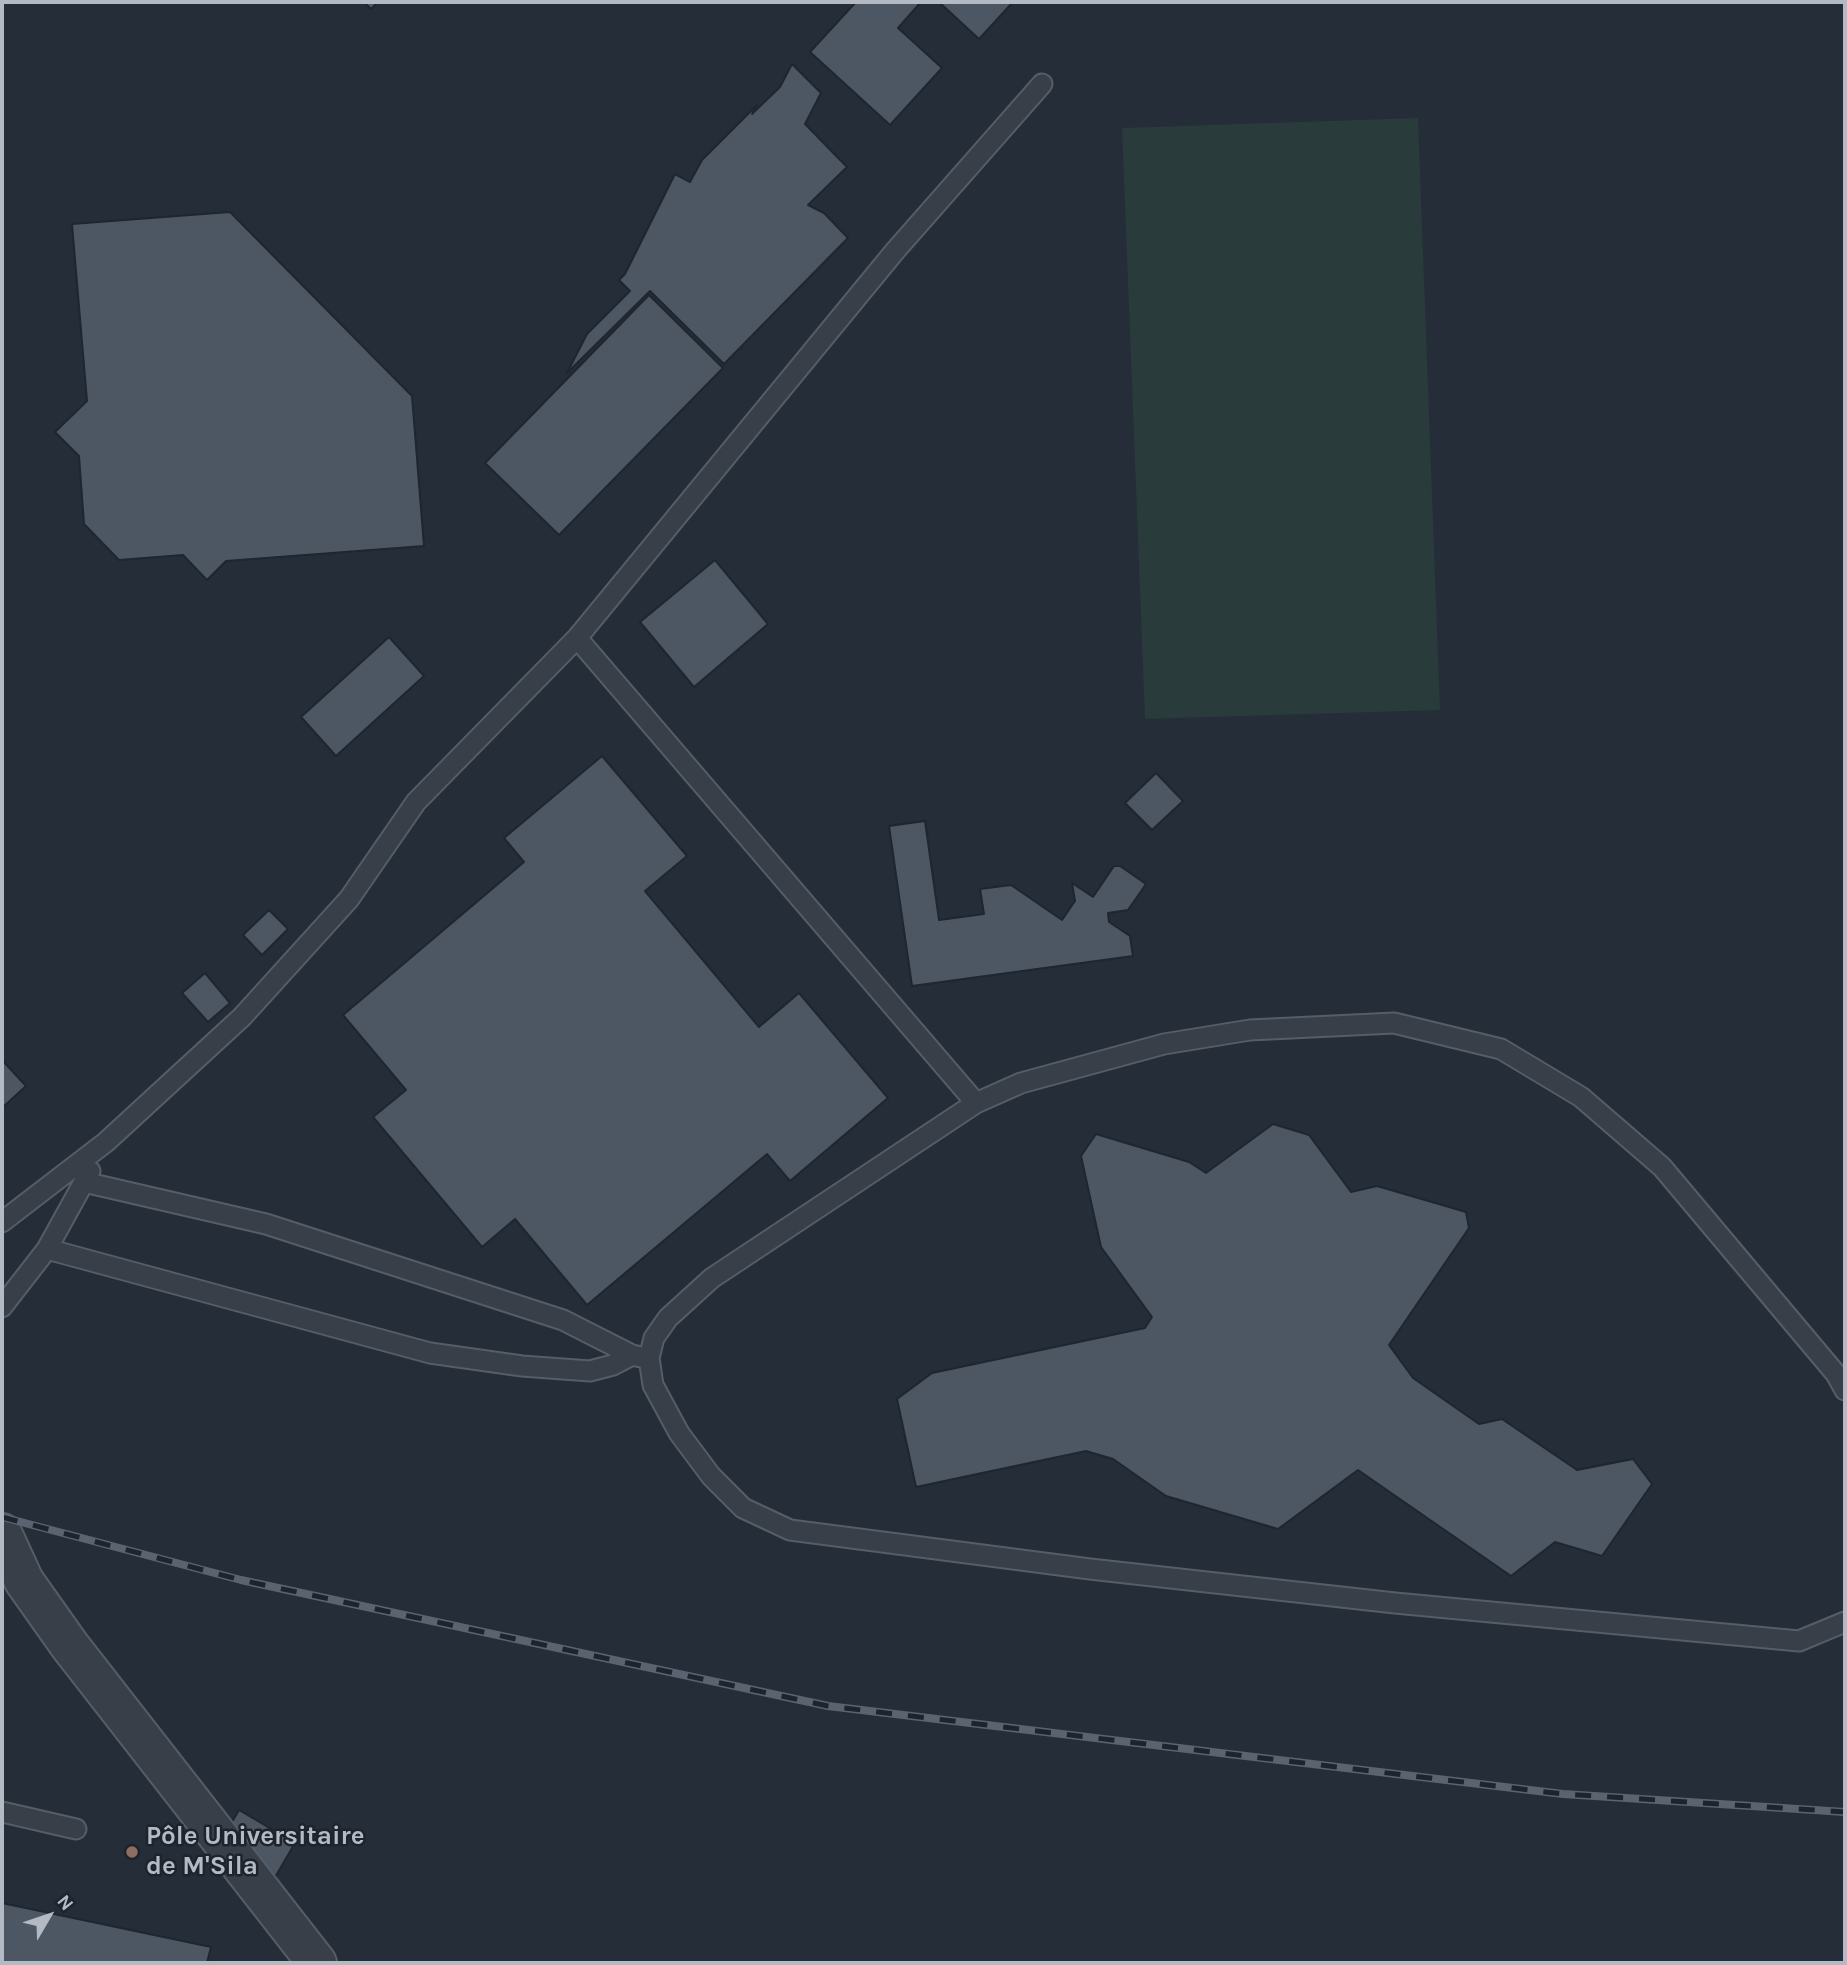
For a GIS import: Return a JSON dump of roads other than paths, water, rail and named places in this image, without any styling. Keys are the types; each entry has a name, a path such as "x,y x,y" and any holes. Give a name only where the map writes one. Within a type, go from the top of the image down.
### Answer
{"street":[{"path":"2,1533 24,1581 70,1646 317,1963"}],"lane":[{"path":"2,1222 106,1142 242,1017 349,900 416,802 577,638 895,251 1042,84"},
{"path":"577,638 976,1103"},
{"path":"47,1249 430,1353 522,1366 590,1371 641,1357 668,1318 712,1278 976,1103 1021,1083 1164,1044 1250,1030 1394,1023 1501,1049 1581,1097 1662,1167 1842,1378"},
{"path":"2,1307 47,1249 106,1142"},
{"path":"84,1182 266,1224 563,1320 641,1357 679,1433 711,1476 743,1508 790,1530 1077,1567 1395,1603 1799,1641 1845,1622"},
{"path":"2,1812 76,1829"}],"railway":[{"path":"2,1517 241,1580 828,1706 1563,1794 1845,1812"}],"place":[{"name":"Pôle Universitaire de M'Sila","path":"132,1852"}]}
